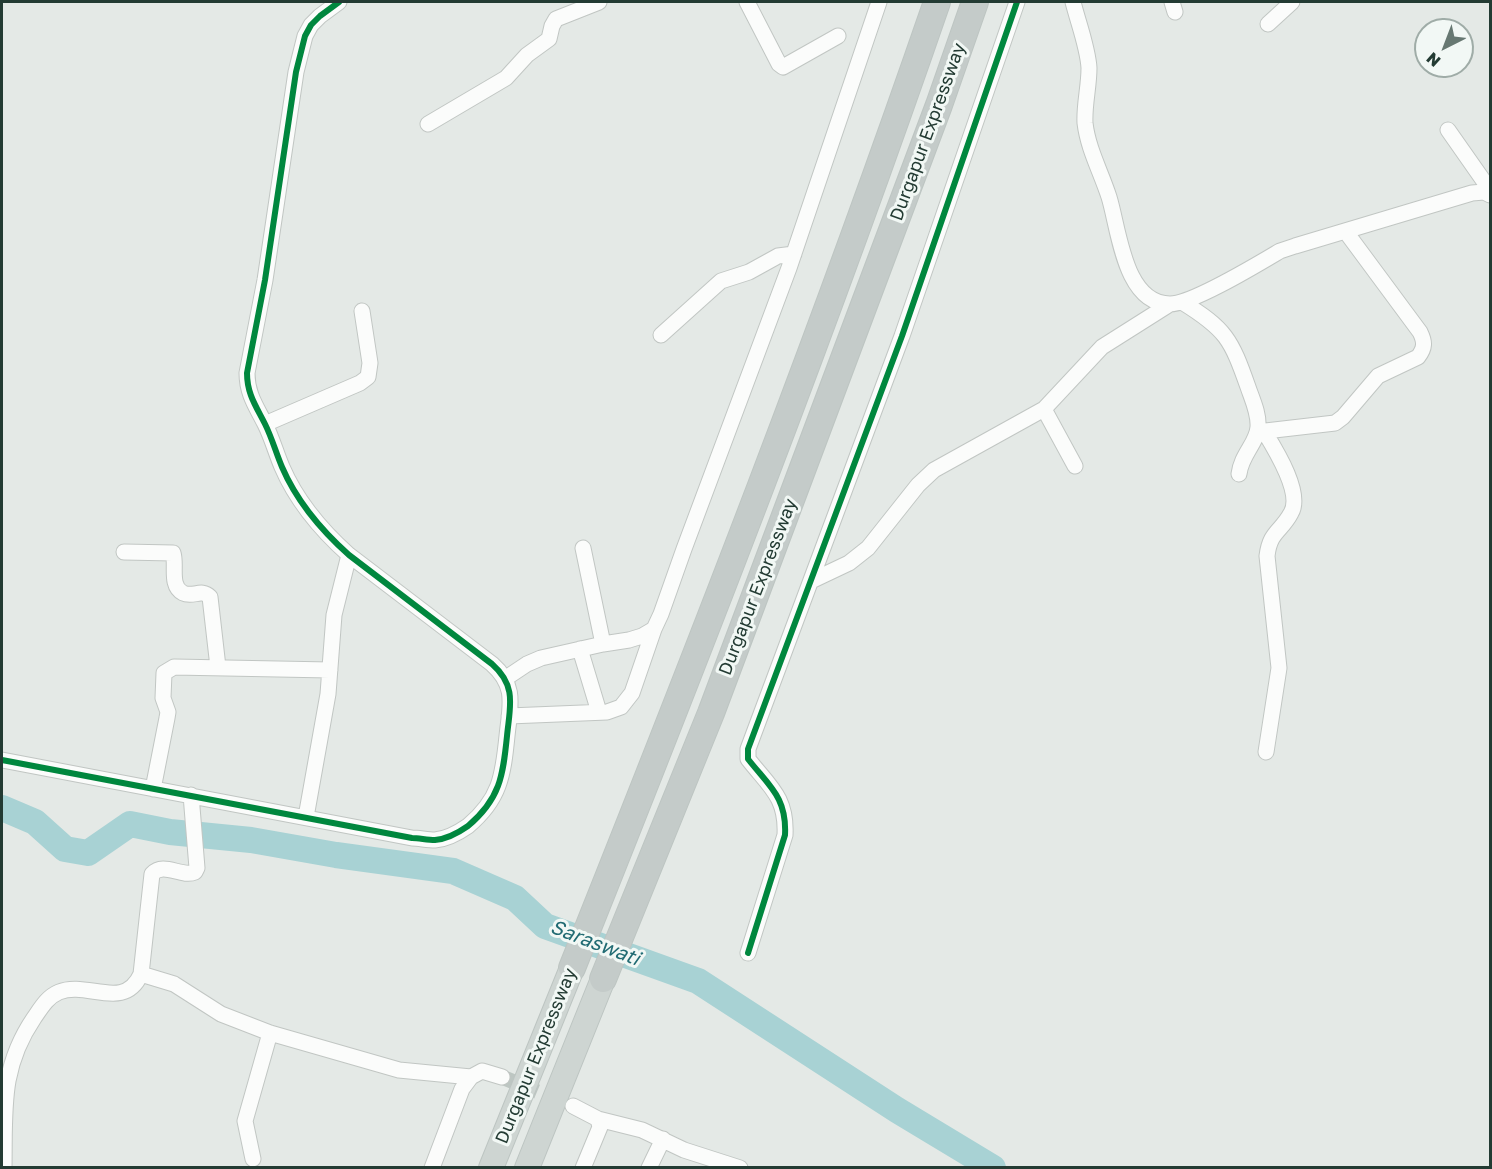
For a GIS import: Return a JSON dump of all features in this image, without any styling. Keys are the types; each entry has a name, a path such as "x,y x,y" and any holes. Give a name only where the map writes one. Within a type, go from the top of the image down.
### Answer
{"highway":[{"name":"Durgapur Expressway","path":"572,968 682,691 790,408 937,2"},
{"name":"Durgapur Expressway","path":"603,979 711,713 939,105 975,2"}],"main road":[{"name":"Durgapur Expressway","path":"491,1167 572,968"},
{"name":"Durgapur Expressway","path":"527,1167 603,979"}],"street":[{"path":"2,760 153,789 192,799 306,817 411,838 435,840 461,832 492,801 498,789 503,771 511,698 506,678 492,664 349,555 330,537 302,504 282,468 265,424 251,400 247,386 247,373 265,280 296,72 305,36 311,25 339,2"},
{"path":"428,124 506,78 526,54 549,39 556,20 598,2"},
{"path":"747,2 779,64 783,67 838,36"},
{"path":"509,716 615,710 632,693 794,254 879,2"},
{"path":"748,953 785,835 786,820 784,807 779,797 748,759 748,749 902,336 1017,2"},
{"path":"1074,2 1089,65 1085,110 1088,137 1109,197 1124,258 1131,276 1143,292 1158,303 1176,303 1211,322 1232,344 1255,408 1258,425 1284,467 1294,495 1294,505 1286,520 1272,535 1268,545 1267,556 1280,668 1266,752"},
{"path":"1268,24 1292,2"},
{"path":"1448,130 1491,190"},
{"path":"811,581 858,557 868,548 918,485 934,470 1044,409 1102,347 1176,303 1280,251 1472,193 1484,192 1491,195"},
{"path":"1239,474 1244,456 1261,432 1335,423 1343,417 1378,376 1418,357 1422,352 1425,345 1420,332 1346,232"},
{"path":"661,335 722,281 749,272 778,256 794,254"},
{"path":"265,424 360,383 368,377 370,363 362,311"},
{"path":"1044,409 1075,466"},
{"path":"583,548 603,644"},
{"path":"124,552 173,553 175,582 178,589 186,594 203,592 210,597 218,667"},
{"path":"306,817 326,711 334,615 349,555"},
{"path":"506,678 541,658 642,636 654,629"},
{"path":"580,649 599,712"},
{"path":"153,789 168,712 163,698 164,673 174,667 330,669"},
{"path":"4,1167 3,1087 18,1042 51,996 77,989 102,994 121,993 134,985 141,974 152,874 163,868 190,874 195,872 197,863 192,799"},
{"path":"141,974 174,984 221,1014 270,1033 399,1070 471,1077"},
{"path":"253,1159 245,1120 270,1033"},
{"path":"432,1167 462,1089 471,1077 482,1071 502,1077"},
{"path":"573,1106 598,1119 642,1130 693,1153 740,1167"},
{"path":"583,1167 600,1127 598,1119"},
{"path":"649,1167 663,1139"}],"waterway":[{"name":"Saraswati","path":"2,808 35,822 65,849 88,853 130,824 170,832 251,840 336,855 453,871 515,898 545,926 698,981 897,1110 993,1168"}],"tunnel":[{"path":"502,1077 562,1102"}],"cycle path":[{"path":"2,760 432,840 448,837 468,826 487,806 498,786 504,763 510,706 509,689 505,680 492,664 349,555 319,525 302,504 288,480 249,387 247,373 265,280 296,72 305,36 311,25 339,2"},
{"path":"748,953 785,835 785,822 780,801 748,759 748,749 902,336 1017,2"}]}
